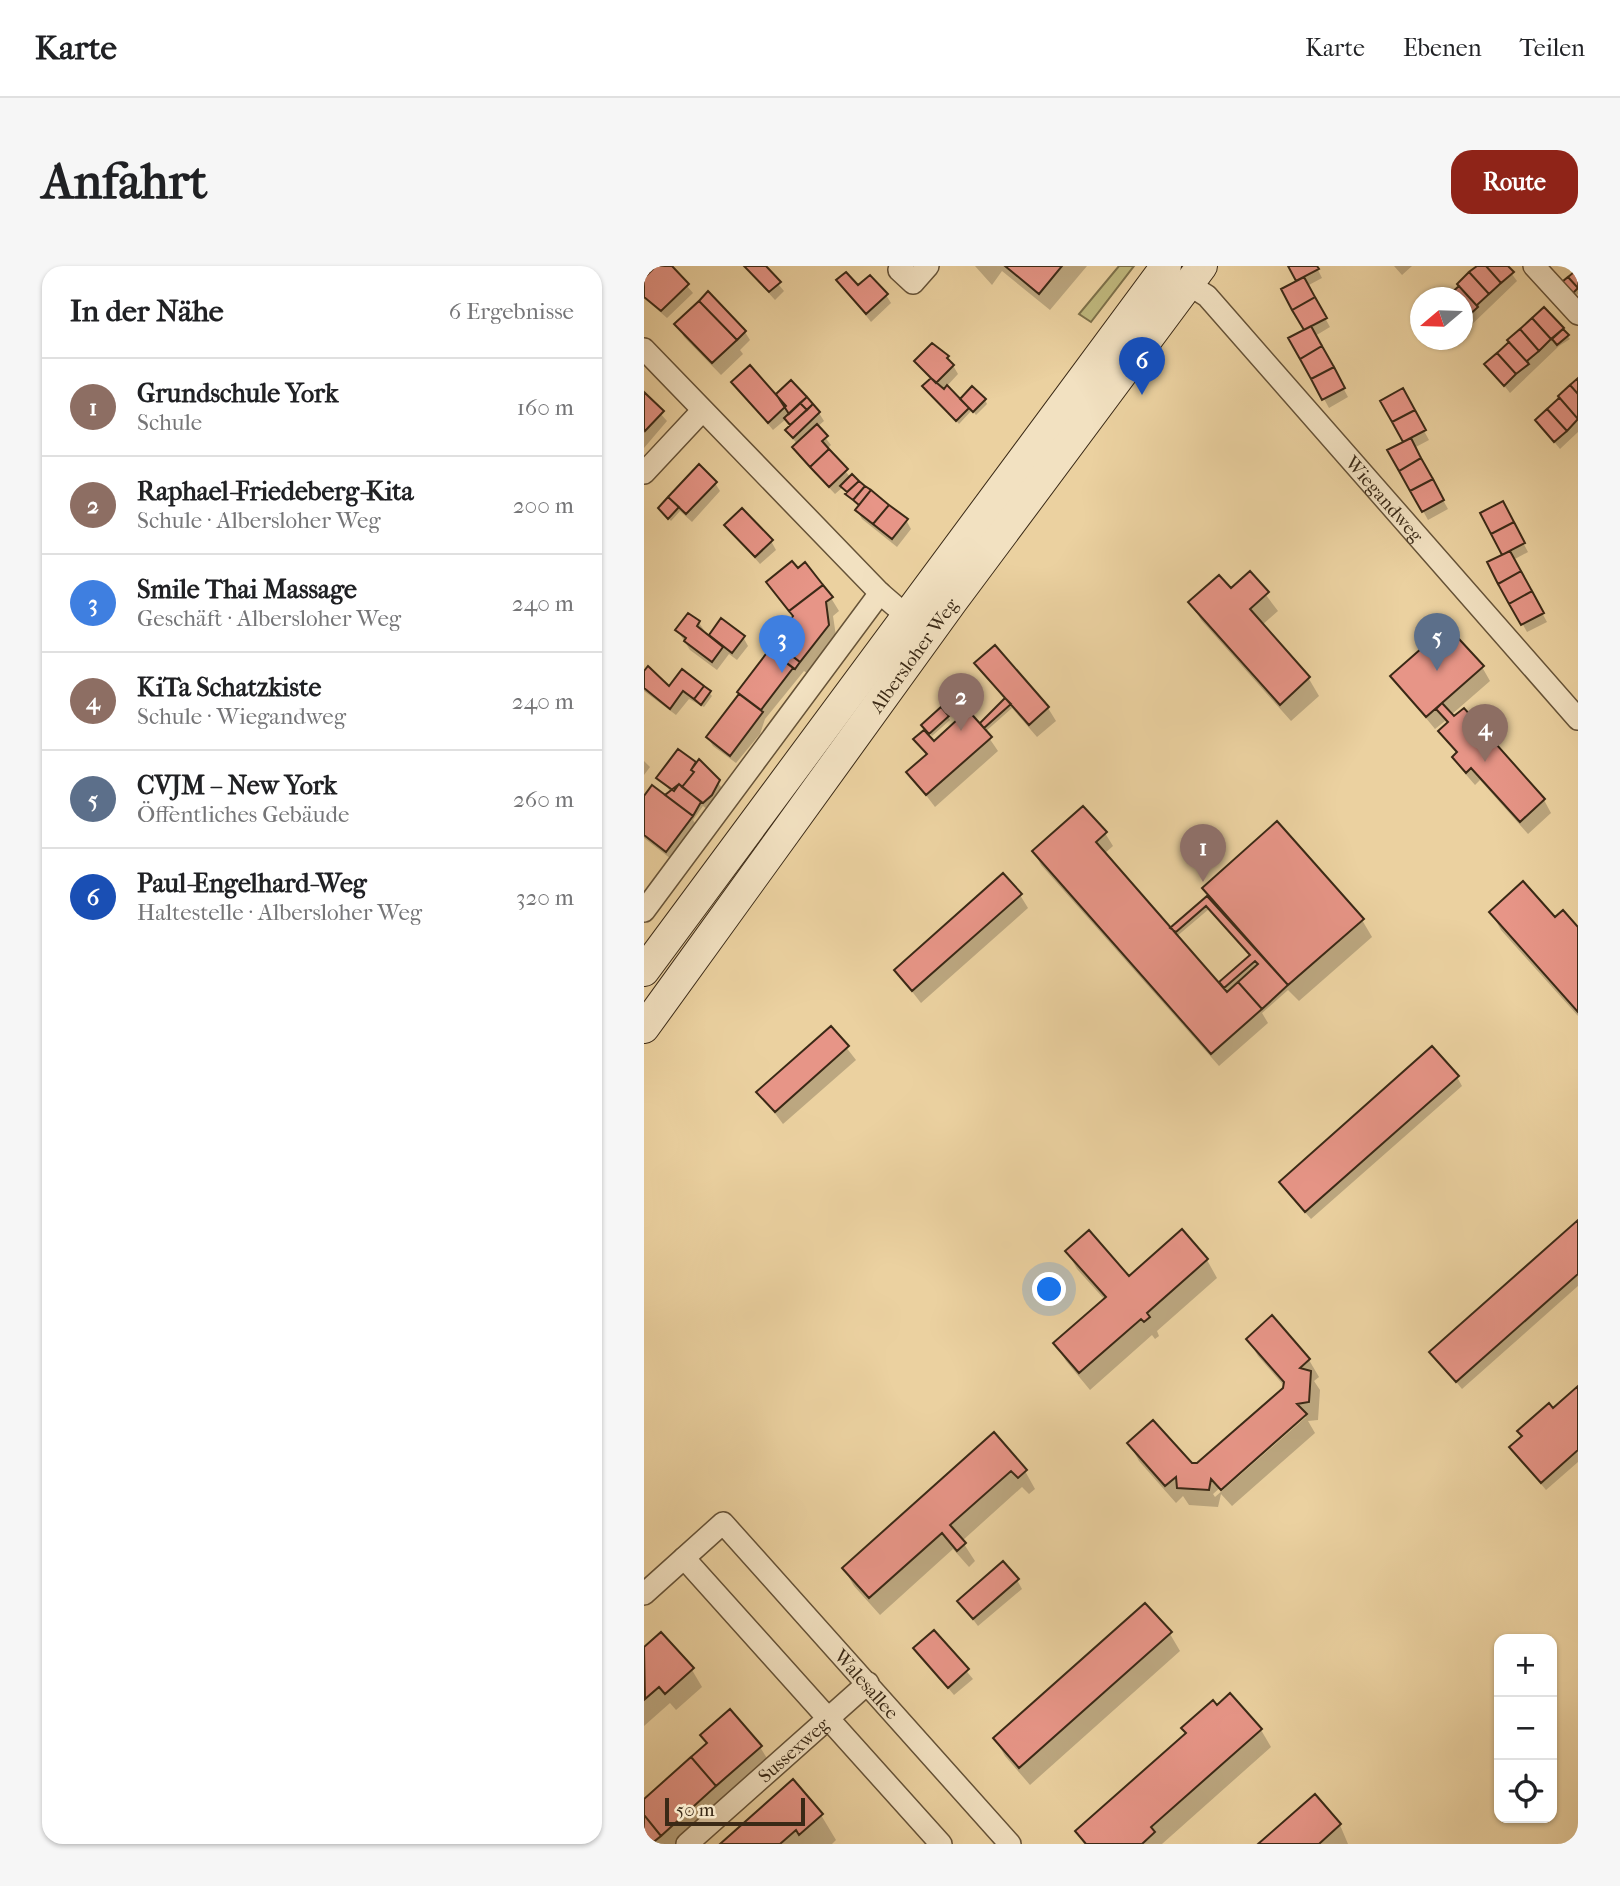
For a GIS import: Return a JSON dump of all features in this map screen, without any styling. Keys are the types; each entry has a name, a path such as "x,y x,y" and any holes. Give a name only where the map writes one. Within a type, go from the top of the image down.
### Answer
{"main road":[{"name":"Albersloher Weg","path":"644,971 905,614 1180,271"},
{"name":"Albersloher Weg","path":"644,1028 929,634 1180,271"}],"street":[{"path":"902,266 899,270 913,283 928,266"},
{"path":"1534,266 1578,314"},
{"name":"Wiegandweg","path":"1180,271 1206,296 1578,719"},
{"path":"644,349 701,412 880,593 929,634"},
{"path":"644,473 701,412"},
{"path":"644,911 880,593"},
{"name":"Walesallee","path":"684,1558 723,1523 1010,1844"},
{"path":"644,1594 684,1558 941,1844"},
{"name":"Sussexweg","path":"687,1844 868,1683"}],"shaded area":[{"path":"1119,266 1134,266 1091,322 1079,314"}],"building":[{"path":"644,266 656,266 644,278"},
{"path":"656,266 672,266 689,284 661,311 644,297 644,278"},
{"path":"744,266 766,266 781,282 769,292"},
{"path":"1005,266 1062,266 1039,294"},
{"path":"1288,266 1317,266 1319,269 1296,281"},
{"path":"1477,266 1486,266 1501,283 1489,294 1469,272"},
{"path":"1486,266 1508,266 1514,272 1501,283"},
{"path":"846,272 858,285 870,275 888,294 866,314 836,280"},
{"path":"1469,272 1489,294 1478,307 1473,302 1473,287 1460,287 1457,284"},
{"path":"1574,272 1578,276 1578,288 1568,277"},
{"path":"1304,277 1315,297 1292,310 1281,289"},
{"path":"1568,277 1578,288 1572,294 1562,282"},
{"path":"708,291 746,331 737,340 699,301"},
{"path":"1315,297 1327,318 1304,330 1292,310"},
{"path":"699,301 737,340 712,363 674,324"},
{"path":"1544,307 1564,328 1551,339 1532,318"},
{"path":"1532,318 1551,339 1539,351 1520,329"},
{"path":"1311,326 1322,346 1300,359 1288,338"},
{"path":"1520,329 1539,351 1527,361 1529,364 1507,340"},
{"path":"1563,329 1569,335 1557,345 1552,339"},
{"path":"1509,342 1529,364 1516,374 1497,353"},
{"path":"932,343 949,356 947,358 954,365 936,383 914,361"},
{"path":"1322,346 1334,367 1311,379 1300,359"},
{"path":"1497,353 1516,374 1504,386 1484,364"},
{"path":"750,365 786,406 768,423 731,382"},
{"path":"1334,367 1345,388 1322,400 1311,379"},
{"path":"931,378 944,389 947,385 969,408 956,421 922,386"},
{"path":"1578,378 1578,394 1570,385"},
{"path":"791,380 807,397 789,414 776,394"},
{"path":"1570,385 1578,394 1578,419 1558,396"},
{"path":"972,386 986,399 973,412 960,399"},
{"path":"1403,388 1415,410 1392,422 1380,401"},
{"path":"644,392 664,411 645,431 644,429"},
{"path":"1558,396 1578,419 1567,431 1547,409"},
{"path":"807,397 813,404 807,410 800,403"},
{"path":"800,403 807,410 790,425 784,418"},
{"path":"813,404 820,412 793,438 785,430"},
{"path":"1547,409 1567,431 1554,442 1535,420"},
{"path":"1415,410 1426,430 1403,442 1392,422"},
{"path":"817,424 828,436 822,441 829,449 810,467 792,447"},
{"path":"1411,438 1421,458 1399,471 1387,450"},
{"path":"829,449 848,469 829,487 810,467"},
{"path":"1421,458 1433,479 1410,491 1399,471"},
{"path":"699,464 717,482 686,514 668,497"},
{"path":"852,474 859,481 847,492 840,486"},
{"path":"1433,479 1444,500 1422,512 1410,491"},
{"path":"859,481 865,486 853,500 845,494"},
{"path":"865,486 871,490 859,505 853,500"},
{"path":"871,490 889,505 873,524 855,510"},
{"path":"668,497 679,507 668,519 658,508"},
{"path":"1503,501 1514,522 1491,534 1480,513"},
{"path":"889,505 908,519 892,539 873,524"},
{"path":"742,508 773,540 755,557 724,525"},
{"path":"1514,522 1525,543 1502,555 1491,534"},
{"path":"1510,551 1521,571 1498,584 1487,562"},
{"path":"792,561 798,568 805,562 823,585 789,611 766,582"},
{"path":"1250,571 1269,592 1250,609 1310,677 1280,705 1188,602 1219,575 1231,588"},
{"path":"1521,571 1532,591 1509,604 1498,584"},
{"path":"823,585 833,597 826,602 829,625 800,662 774,642 793,616 789,611"},
{"path":"1532,591 1544,613 1521,625 1509,604"},
{"path":"688,613 700,621 697,626 723,647 712,662 684,641 686,638 675,630"},
{"path":"721,618 745,636 732,653 709,635"},
{"path":"1447,626 1484,666 1426,717 1390,676"},
{"path":"774,642 800,662 795,669 768,649"},
{"path":"995,645 1049,707 1029,725 974,663"},
{"path":"769,650 793,668 761,710 737,692"},
{"path":"648,666 669,686 682,669 704,686 694,699 683,691 670,709 644,688 644,671"},
{"path":"704,686 711,691 701,705 694,699"},
{"path":"739,694 763,712 730,756 706,737"},
{"path":"1005,698 1011,704 984,728 980,723"},
{"path":"958,699 992,737 926,795 906,772 927,754 913,739 924,730 934,741 958,719 948,708"},
{"path":"1442,703 1454,716 1464,708 1545,799 1520,822 1471,768 1466,773 1452,757 1457,752 1438,731 1448,722 1436,709"},
{"path":"941,707 949,716 929,734 921,725"},
{"path":"678,749 696,762 691,770 694,772 682,787 679,784 674,791 656,778"},
{"path":"699,759 720,780 712,795 703,803 682,787 694,772 691,770"},
{"path":"679,784 701,802 693,816 665,795"},
{"path":"652,785 693,816 666,852 644,835 644,796"},
{"path":"1083,806 1107,832 1096,842 1227,992 1238,982 1262,1009 1211,1054 1032,851"},
{"path":"1277,821 1364,919 1288,985 1202,888"},
{"path":"1003,873 1022,894 912,991 894,970"},
{"path":"1523,881 1555,917 1563,910 1578,927 1578,1012 1489,912"},
{"path":"1207,896 1288,985 1262,1009 1238,982 1258,964 1255,961 1224,988 1219,982 1250,955 1206,906 1176,932 1170,928"},
{"path":"831,1026 849,1046 775,1112 756,1092"},
{"path":"1432,1046 1459,1076 1305,1212 1279,1182"},
{"path":"1578,1220 1578,1274 1456,1382 1429,1352"},
{"path":"1182,1229 1208,1259 1147,1313 1150,1317 1144,1322 1141,1319 1079,1373 1053,1343 1106,1297 1065,1251 1089,1230 1129,1276"},
{"path":"1272,1315 1310,1359 1300,1368 1311,1371 1309,1402 1297,1404 1307,1414 1221,1490 1211,1479 1209,1490 1177,1488 1176,1477 1165,1486 1127,1443 1153,1420 1192,1463 1197,1463 1283,1388 1284,1382 1246,1339"},
{"path":"1578,1386 1578,1450 1541,1483 1509,1447 1522,1436 1517,1431 1549,1403 1553,1408"},
{"path":"994,1432 1027,1470 1018,1478 1011,1471 950,1525 966,1543 957,1551 942,1533 869,1598 842,1568"},
{"path":"1003,1561 1019,1579 973,1619 957,1601"},
{"path":"1145,1603 1172,1632 1019,1768 993,1738"},
{"path":"934,1630 969,1669 948,1688 913,1648"},
{"path":"661,1632 694,1668 665,1694 659,1687 645,1699 644,1647"},
{"path":"1230,1693 1262,1729 1151,1827 1155,1832 1142,1844 1086,1844 1075,1831 1186,1733 1181,1728 1213,1700 1217,1705"},
{"path":"730,1709 762,1746 716,1786 691,1757 707,1743 700,1735"},
{"path":"691,1757 716,1786 661,1836 644,1815 644,1799"},
{"path":"793,1779 823,1814 799,1835 796,1830 780,1844 720,1844"},
{"path":"1315,1794 1341,1824 1319,1844 1258,1844"},
{"path":"644,1815 661,1836 651,1844 644,1844"}],"place":[{"name":"Paul-Engelhard-Weg","path":"1142,395"},
{"name":"CVJM – New York","path":"1437,671"},
{"name":"Smile Thai Massage","path":"782,673"},
{"name":"Raphael-Friedeberg-Kita","path":"961,731"},
{"name":"KiTa Schatzkiste","path":"1485,762"},
{"name":"Grundschule York","path":"1203,882"}]}
